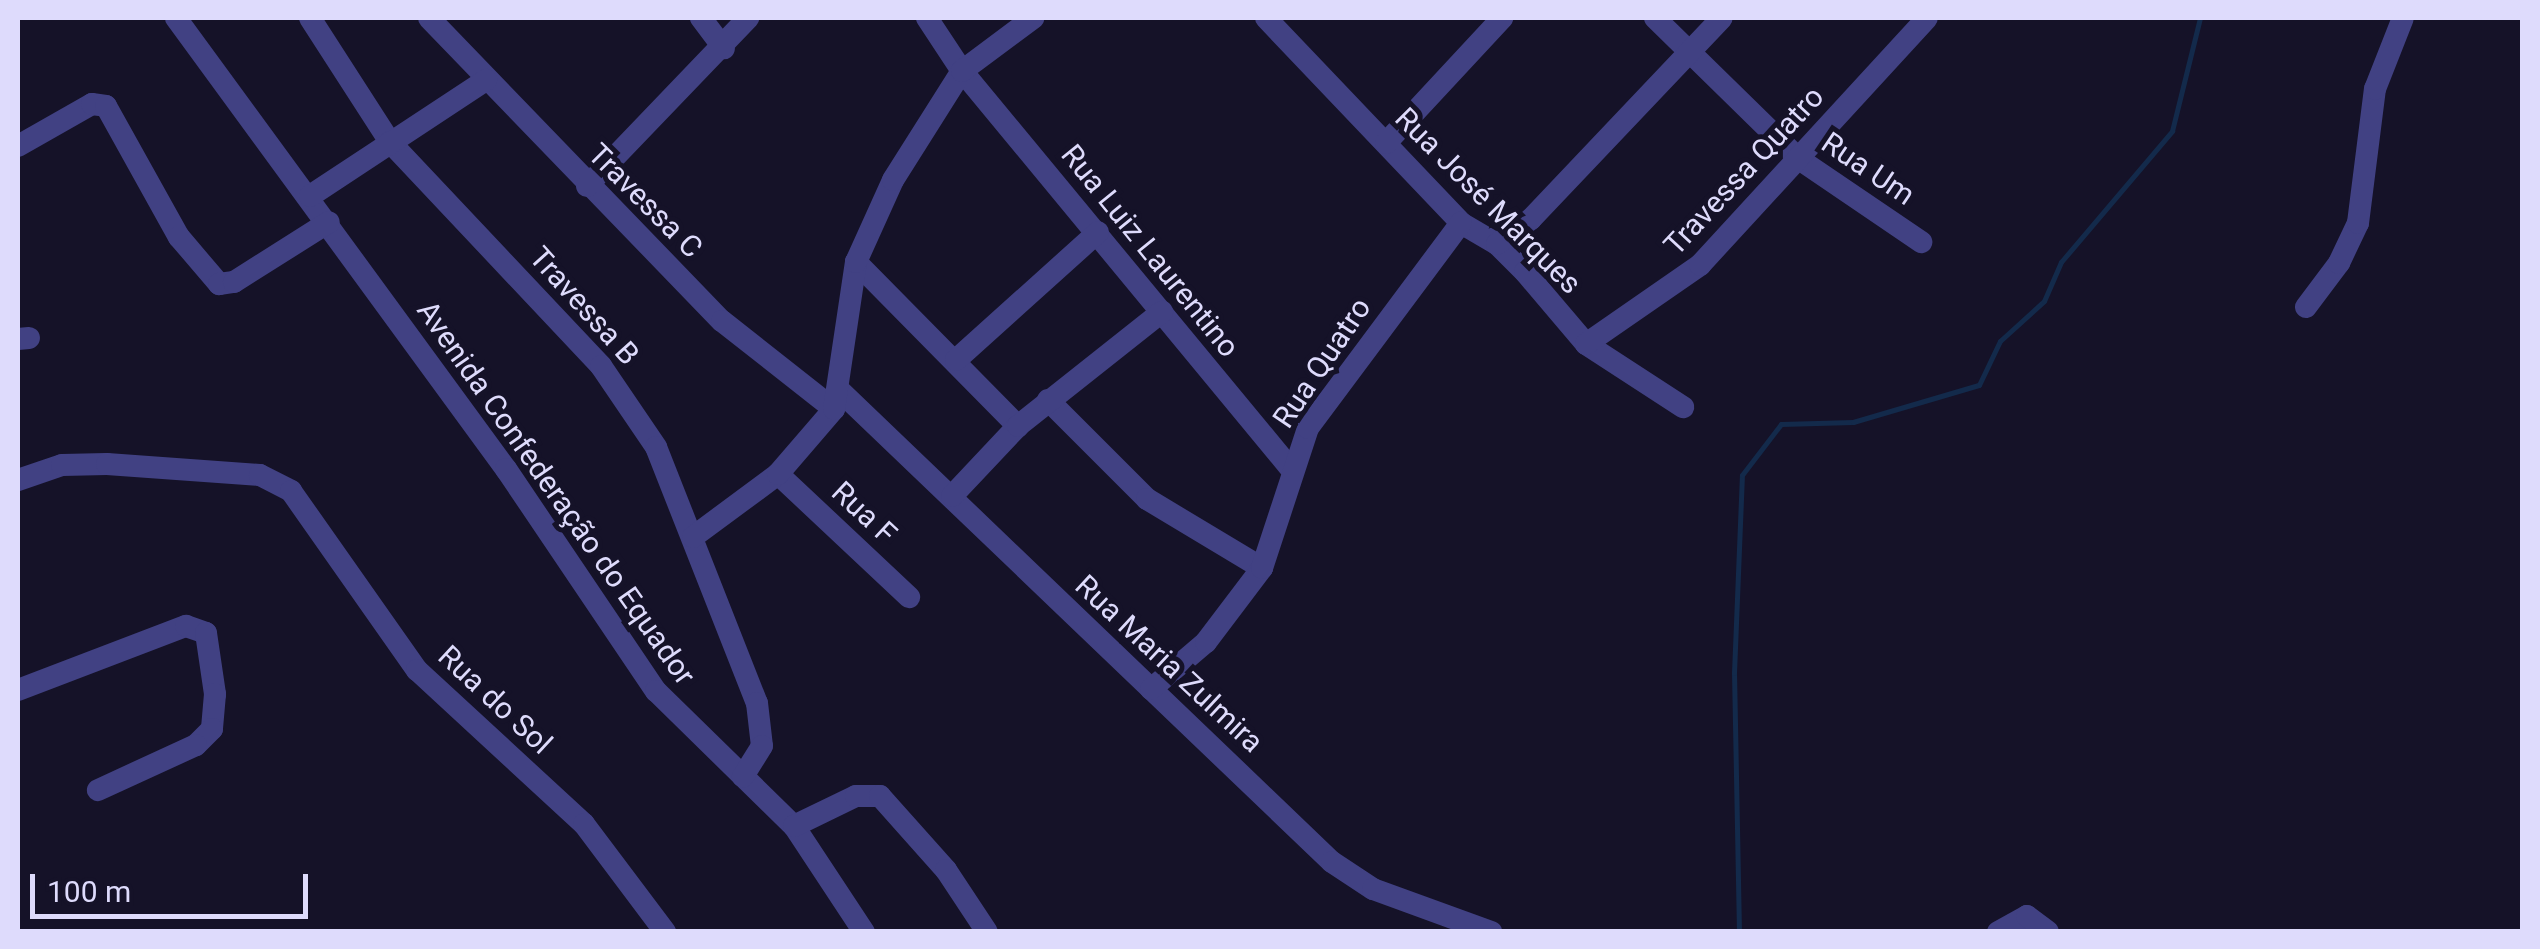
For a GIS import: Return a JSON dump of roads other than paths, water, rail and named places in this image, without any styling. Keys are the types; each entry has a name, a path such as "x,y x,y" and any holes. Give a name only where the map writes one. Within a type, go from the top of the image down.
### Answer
{"street":[{"name":"Avenida Confederação do Equador","path":"176,18 310,196 656,691 794,826 864,932"},
{"name":"Travessa B","path":"310,18 390,142 601,366 656,447 694,537 760,719 762,746 743,776"},
{"name":"Travessa C","path":"429,18 587,186 722,321 836,399"},
{"path":"700,18 724,48"},
{"path":"587,186 724,48 748,18"},
{"name":"Rua Luiz Laurentino","path":"927,18 962,71 1291,470"},
{"path":"694,537 778,474 836,399 856,262 893,180 962,71 1034,18"},
{"name":"Rua José Marques","path":"1266,18 1461,223 1497,244 1586,344 1684,407"},
{"path":"1386,143 1502,18"},
{"name":"Rua Um","path":"1655,18 1799,159 1922,242"},
{"path":"1497,244 1531,219 1722,18"},
{"name":"Travessa Quatro","path":"1586,344 1700,265 1927,18"},
{"path":"2306,307 2339,263 2358,224 2372,100 2404,18"},
{"path":"310,196 486,80"},
{"path":"18,146 83,108 100,103 113,113 179,237 219,284 234,282 328,222"},
{"name":"Rua Quatro","path":"1151,689 1206,642 1262,568 1291,470 1318,411 1461,223"},
{"path":"956,360 1098,232"},
{"path":"856,262 1018,426"},
{"path":"952,496 1018,426 1162,312"},
{"name":"Rua Maria Zulmira","path":"836,399 952,496 1355,879 1492,932"},
{"path":"1048,400 1147,499 1262,568"},
{"name":"Rua do Sol","path":"18,480 62,466 107,464 260,476 300,500 364,602 417,670 584,824 665,932"},
{"name":"Rua F","path":"778,474 909,597"},
{"path":"18,690 186,626 208,636 212,729 196,745 98,790"},
{"path":"794,826 862,794 885,800 987,932"},
{"path":"1998,932 2027,916 2048,932"}],"waterway":[{"path":"1739,932 1734,673 1742,475 1781,424 1853,422 1979,385 2000,341 2044,301 2061,262 2172,131 2200,18"}]}
